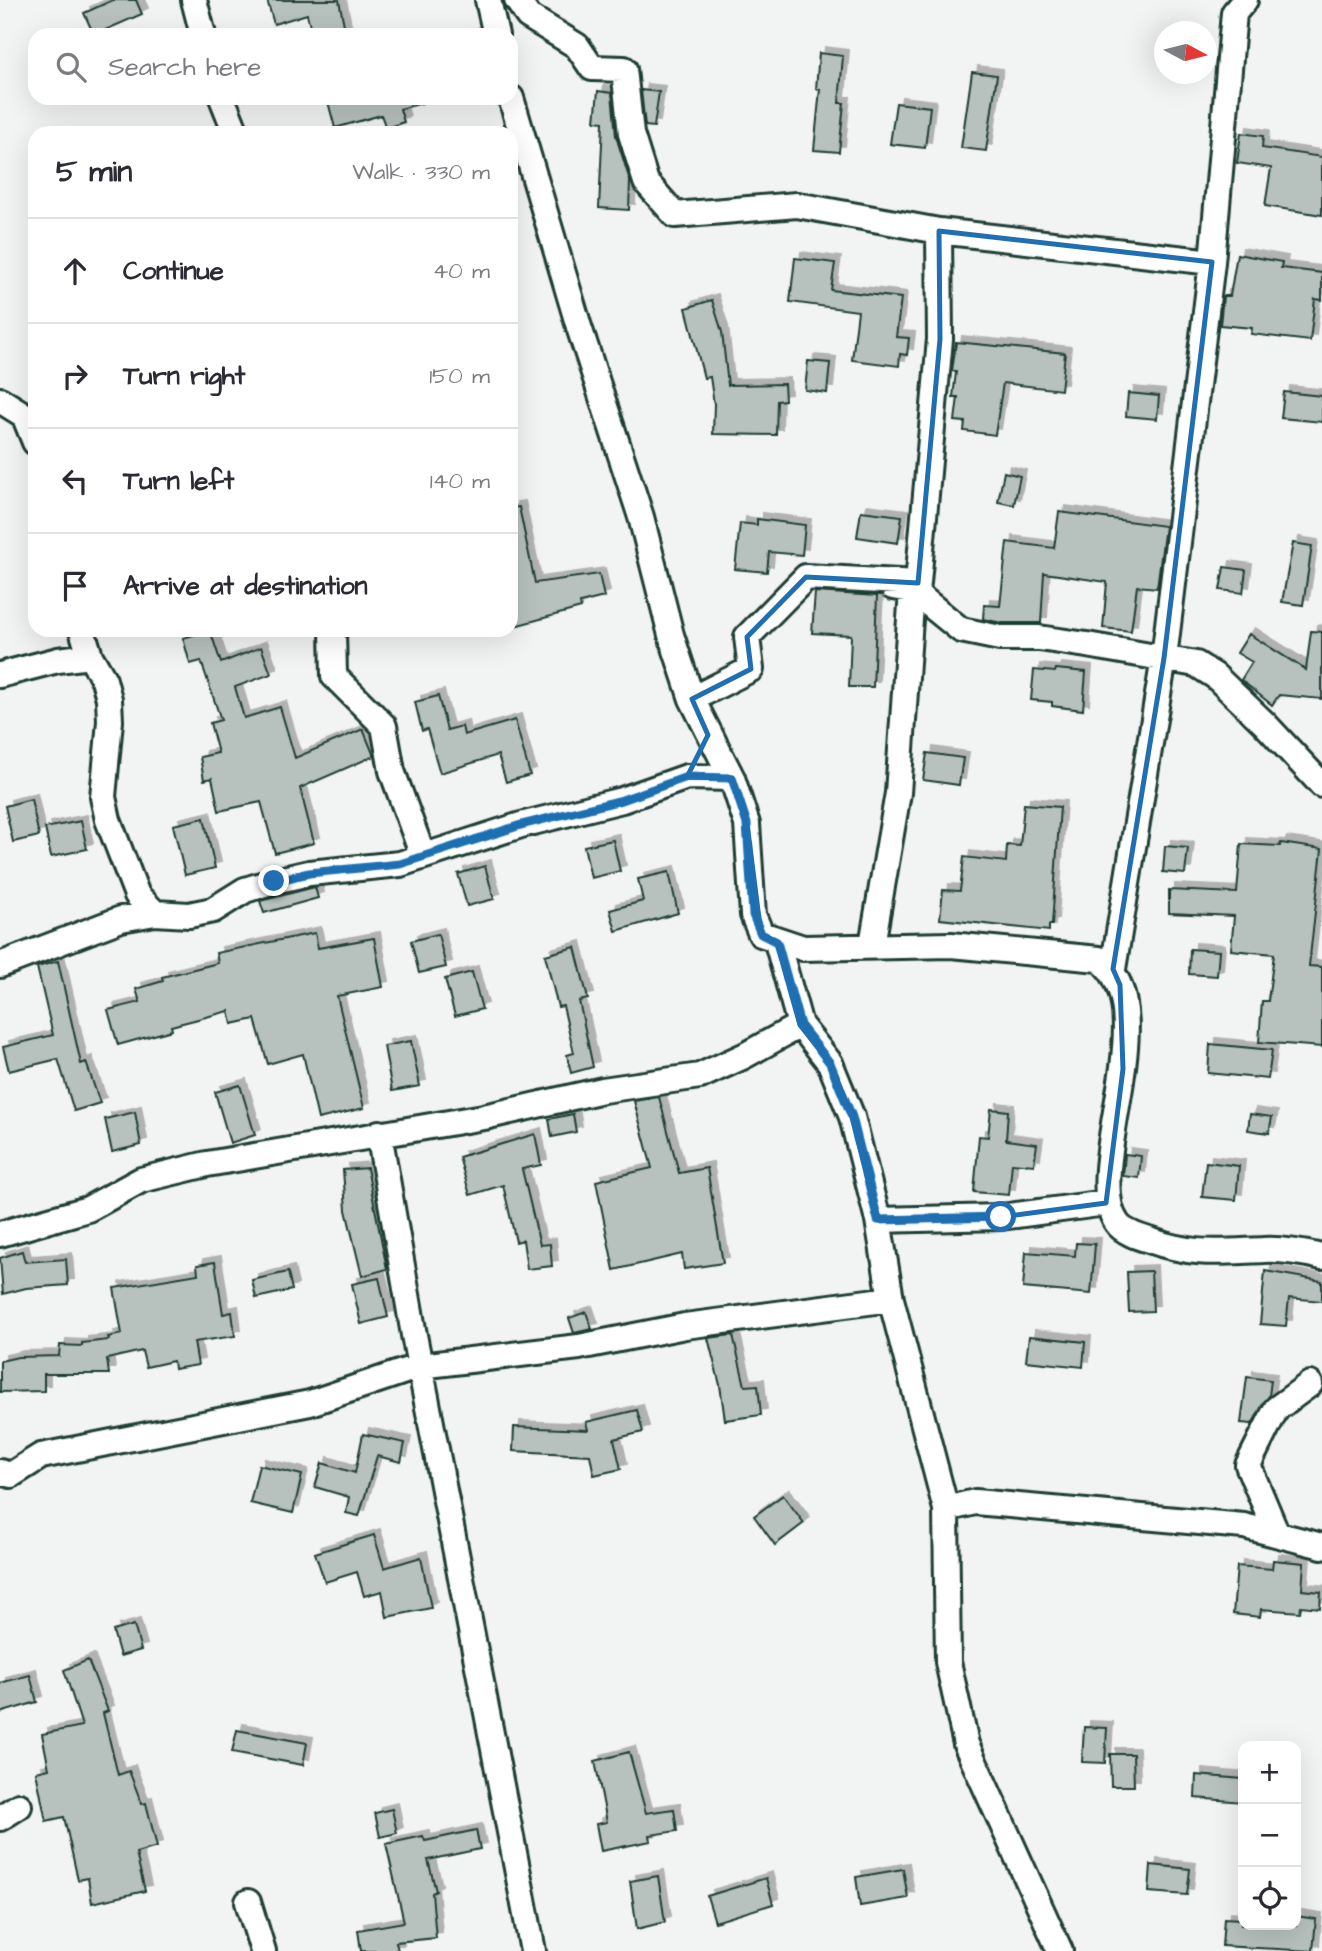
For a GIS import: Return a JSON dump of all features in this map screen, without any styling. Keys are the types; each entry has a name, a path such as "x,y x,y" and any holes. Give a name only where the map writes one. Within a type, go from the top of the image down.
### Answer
{"street":[{"path":"194,0 201,28"},
{"path":"488,0 494,28"},
{"path":"517,0 528,16 577,46 592,68 624,69 631,134 646,182 675,215 797,205 939,231 1212,262"},
{"path":"1113,969 1164,658 1212,262 1234,13 1245,0"},
{"path":"225,105 233,126"},
{"path":"513,105 579,327 641,517 671,635 692,699 732,778 747,824 753,915 761,934 777,942 803,948 951,944 1099,959 1113,969 1121,985 1123,1069 1106,1203 1118,1226 1139,1237 1181,1251 1227,1254 1266,1250 1322,1257"},
{"path":"692,699 751,669 747,637 806,577 918,583 940,339 939,231"},
{"path":"0,400 24,415 28,425"},
{"path":"806,577 912,590 961,630 1000,638 1039,638 1196,664 1214,676 1265,724 1322,785"},
{"path":"872,945 898,793 912,590"},
{"path":"84,637 90,656 104,680 109,699 110,721 103,797 108,820 137,895 155,913"},
{"path":"332,637 334,676 384,726 391,771 423,856"},
{"path":"0,676 58,660 90,656"},
{"path":"687,777 708,735"},
{"path":"0,965 121,919 155,913 201,913 213,910 245,890 274,881 309,873 400,864 521,825 622,800 687,777 732,778"},
{"path":"777,942 800,1025 830,1063 852,1117 878,1220 891,1299 946,1509 948,1662 966,1744 1060,1951"},
{"path":"0,1234 88,1209 141,1180 207,1164 484,1117 603,1090 700,1076 744,1056 800,1025"},
{"path":"379,1133 420,1366 533,1951"},
{"path":"878,1220 1001,1217 1106,1203"},
{"path":"0,1472 11,1475 41,1456 310,1403 420,1366 579,1347 685,1326 891,1299"},
{"path":"1277,1534 1248,1465 1276,1409 1310,1384"},
{"path":"946,1509 975,1502 1244,1526 1322,1546"},
{"path":"248,1902 263,1951"}],"highlighted area":[{"path":"939,231 1212,262 1164,658 1113,969 1120,985 1123,1069 1106,1203 1001,1217 878,1220 852,1117 830,1063 800,1025 777,942 761,934 747,824 732,778 687,777 708,735 692,699 751,669 747,637 806,577 918,583 940,339"}],"building":[{"path":"113,0 136,0 142,14 110,28 91,28 84,13"},
{"path":"267,0 339,0 345,28 310,28 307,14 274,24"},
{"path":"819,53 843,56 839,103 844,103 839,152 814,150 820,89 816,89"},
{"path":"972,72 997,75 986,151 961,148"},
{"path":"641,90 659,92 654,127 645,126"},
{"path":"598,91 612,93 616,136 630,181 629,210 599,208 603,122 595,121"},
{"path":"896,103 930,107 925,148 890,144"},
{"path":"329,105 415,105 400,109 404,122 392,126 385,126 381,115 334,126"},
{"path":"1241,133 1263,136 1262,148 1322,157 1322,215 1265,206 1271,168 1237,163"},
{"path":"1237,254 1282,262 1281,268 1322,273 1322,300 1315,299 1310,341 1251,334 1252,328 1220,325 1223,296 1230,296"},
{"path":"795,258 835,263 831,290 901,298 896,337 909,338 907,355 900,354 899,366 852,360 858,311 790,302"},
{"path":"712,300 722,332 728,385 784,384 785,400 777,401 776,435 713,434 714,404 710,377 704,378 686,308"},
{"path":"956,342 1065,353 1061,390 1003,383 995,435 964,431 965,422 955,421 958,397 953,397 956,372 952,371"},
{"path":"808,361 830,363 827,393 805,390"},
{"path":"1284,392 1322,396 1322,422 1281,418"},
{"path":"1128,393 1159,396 1157,419 1126,416"},
{"path":"1004,472 1020,476 1014,505 998,502"},
{"path":"518,507 535,583 599,574 604,597 580,603 581,608 518,625"},
{"path":"861,511 902,516 898,543 857,537"},
{"path":"1059,512 1165,526 1157,588 1137,586 1131,631 1103,628 1107,582 1044,573 1041,623 1002,623 983,619 984,605 1000,606 1007,542 1054,548"},
{"path":"757,519 805,525 802,555 769,552 767,572 735,569 740,523 757,525"},
{"path":"1293,543 1312,546 1303,605 1282,602"},
{"path":"1224,567 1246,570 1243,593 1220,590"},
{"path":"815,592 877,596 873,687 849,687 851,635 812,633"},
{"path":"1311,631 1322,632 1322,699 1279,695 1272,705 1241,680 1252,662 1237,653 1249,634 1306,670"},
{"path":"212,637 221,663 261,647 271,674 235,687 244,718 280,707 295,758 363,729 374,756 300,788 314,843 275,853 261,802 219,811 212,778 204,780 200,757 218,753 210,723 221,720 201,661 190,664 183,638"},
{"path":"1056,669 1086,672 1083,710 1031,700 1034,670 1055,672"},
{"path":"438,696 447,730 462,726 464,735 515,720 530,775 506,782 498,755 440,773 427,729 422,731 415,702"},
{"path":"927,753 963,758 959,785 923,780"},
{"path":"31,799 39,836 13,842 5,806"},
{"path":"1024,804 1060,807 1052,925 1049,925 1049,931 940,919 943,890 960,891 964,857 1006,862 1007,845 1020,846"},
{"path":"204,818 215,868 185,875 173,825"},
{"path":"81,821 87,849 51,857 45,828"},
{"path":"613,840 620,871 591,878 584,846"},
{"path":"1281,843 1322,849 1309,966 1322,967 1322,1047 1259,1042 1262,1001 1268,1001 1274,954 1231,950 1234,916 1169,913 1169,890 1237,893 1241,844 1280,846"},
{"path":"1165,846 1188,848 1185,874 1163,872"},
{"path":"485,866 494,899 467,906 458,874"},
{"path":"669,872 678,913 616,931 610,910 643,901 638,879"},
{"path":"315,887 318,898 264,913 260,901"},
{"path":"315,933 318,948 374,938 383,987 337,996 364,1108 318,1119 303,1054 268,1064 255,1019 232,1024 229,1011 171,1026 172,1030 118,1045 108,1010 140,1002 136,989 163,981 162,977 218,963 216,953"},
{"path":"438,934 446,967 419,973 411,941"},
{"path":"575,947 588,999 579,1001 593,1067 571,1073 567,1055 574,1053 563,1006 558,1007 545,955"},
{"path":"1190,949 1219,951 1217,976 1189,974"},
{"path":"58,961 81,1064 86,1062 100,1103 74,1111 58,1059 9,1071 3,1047 53,1035 37,967"},
{"path":"472,972 482,1009 455,1016 445,979"},
{"path":"411,1041 420,1086 392,1091 384,1046"},
{"path":"1210,1044 1272,1050 1268,1079 1208,1073"},
{"path":"240,1085 255,1135 230,1143 215,1092"},
{"path":"659,1097 679,1173 707,1168 723,1263 684,1269 682,1254 614,1270 596,1181 652,1168 634,1101"},
{"path":"991,1109 1008,1111 1006,1140 1037,1144 1034,1165 1012,1163 1009,1195 974,1192 979,1136 988,1137"},
{"path":"135,1112 141,1145 112,1152 105,1119"},
{"path":"573,1114 576,1132 552,1137 549,1119"},
{"path":"1250,1114 1272,1117 1269,1133 1248,1130"},
{"path":"535,1134 541,1165 522,1169 540,1245 550,1244 552,1266 527,1269 523,1240 516,1242 503,1185 470,1195 459,1157"},
{"path":"1125,1154 1141,1156 1139,1178 1123,1176"},
{"path":"1206,1162 1239,1166 1236,1200 1202,1197"},
{"path":"367,1168 387,1269 362,1276 346,1210 343,1170"},
{"path":"1076,1243 1095,1244 1091,1294 1023,1288 1026,1252 1075,1256"},
{"path":"22,1251 25,1262 66,1259 68,1285 26,1288 3,1294 0,1258"},
{"path":"215,1262 223,1314 232,1312 235,1336 194,1342 198,1365 174,1369 173,1361 146,1367 142,1351 107,1359 109,1374 44,1374 44,1391 0,1392 0,1361 18,1357 59,1356 60,1345 82,1346 82,1343 109,1340 108,1337 122,1334 114,1288 198,1274 197,1265"},
{"path":"1151,1271 1153,1311 1129,1312 1127,1272"},
{"path":"1265,1271 1322,1281 1322,1301 1289,1298 1286,1326 1260,1324"},
{"path":"288,1272 292,1290 256,1298 252,1280"},
{"path":"379,1278 388,1317 361,1324 352,1284"},
{"path":"586,1312 592,1329 574,1333 569,1318"},
{"path":"733,1335 745,1386 758,1385 761,1415 725,1420 720,1385 708,1338"},
{"path":"1029,1336 1085,1342 1083,1367 1026,1361"},
{"path":"1247,1377 1271,1380 1269,1396 1252,1424 1241,1423"},
{"path":"637,1410 643,1432 614,1439 621,1469 594,1475 590,1455 513,1451 514,1427 588,1430 586,1422"},
{"path":"363,1434 405,1443 401,1462 377,1456 359,1516 346,1513 349,1497 315,1487 322,1463 355,1473"},
{"path":"259,1465 302,1475 293,1513 250,1503"},
{"path":"783,1495 804,1523 775,1545 754,1516"},
{"path":"374,1535 384,1568 421,1557 431,1608 387,1617 382,1591 364,1596 357,1572 325,1582 315,1553"},
{"path":"1273,1560 1304,1563 1302,1590 1321,1592 1320,1608 1301,1606 1300,1612 1261,1609 1260,1617 1233,1614 1237,1566 1272,1569"},
{"path":"134,1625 141,1650 120,1656 113,1631"},
{"path":"88,1660 108,1711 103,1713 118,1775 129,1771 142,1804 146,1803 157,1847 136,1853 145,1891 92,1903 88,1878 78,1880 64,1817 46,1821 36,1772 49,1769 42,1734 82,1726 64,1670"},
{"path":"30,1675 37,1702 0,1713 0,1683"},
{"path":"1084,1727 1107,1728 1105,1763 1082,1762"},
{"path":"237,1730 307,1743 303,1765 232,1752"},
{"path":"629,1752 646,1813 674,1809 677,1831 650,1835 651,1841 601,1851 596,1824 607,1822 595,1761"},
{"path":"1110,1754 1133,1754 1134,1786 1111,1786"},
{"path":"1196,1775 1238,1779 1238,1802 1195,1798"},
{"path":"392,1809 397,1833 380,1837 375,1813"},
{"path":"476,1830 480,1849 428,1860 436,1891 432,1893 436,1938 396,1942 398,1951 361,1951 358,1930 404,1922 386,1844 423,1836 425,1841"},
{"path":"1151,1865 1190,1869 1187,1895 1149,1892"},
{"path":"903,1869 908,1898 860,1906 856,1877"},
{"path":"658,1876 665,1922 637,1929 630,1881"},
{"path":"766,1878 773,1904 715,1922 707,1896"},
{"path":"1301,1917 1316,1919 1313,1951 1222,1946 1224,1918 1238,1919 1238,1930 1301,1930"}],"route":[{"path":"274,881 309,873 400,864 521,825 622,800 687,777 732,778 747,824 753,915 761,934 777,942 800,1025 830,1063 852,1117 878,1220 1001,1217"}]}
